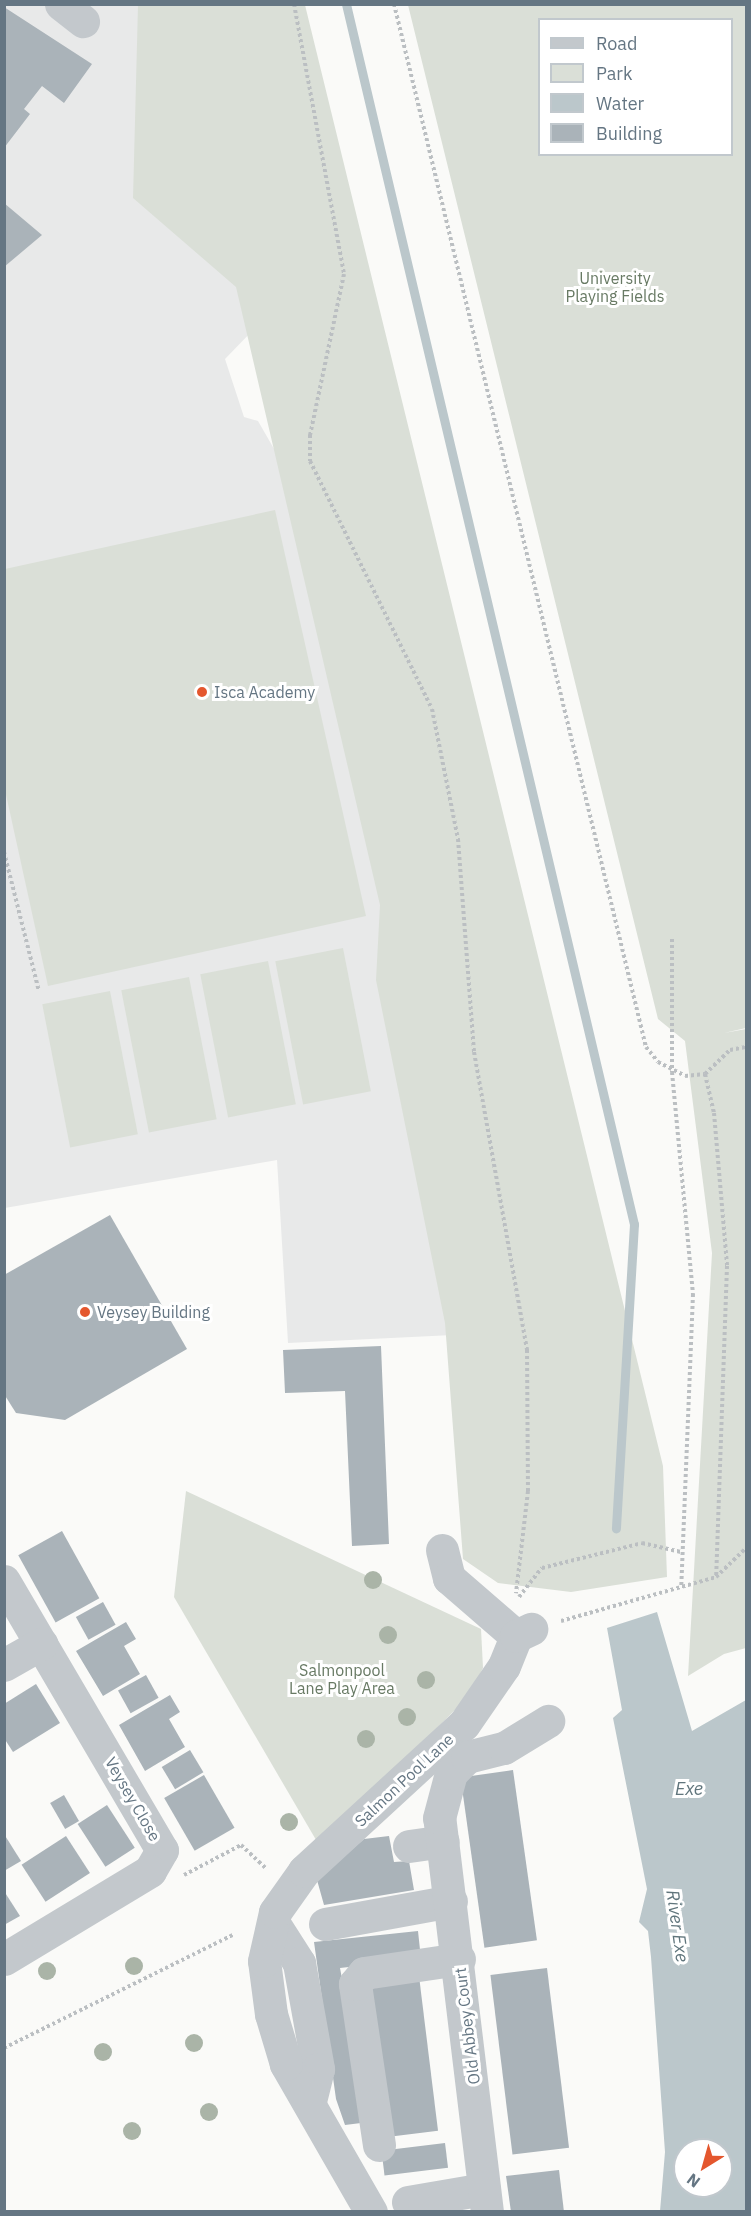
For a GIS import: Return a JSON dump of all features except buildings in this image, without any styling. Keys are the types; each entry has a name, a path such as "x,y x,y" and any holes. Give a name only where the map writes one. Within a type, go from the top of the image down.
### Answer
{"street":[{"path":"442,1550 449,1578 521,1622"},
{"name":"Veysey Close","path":"4,1581 159,1840 159,1859 150,1871 4,1959"},
{"name":"Salmon Pool Lane","path":"371,2211 310,2101 318,2069 299,1963 276,1927 274,1912 285,1890 464,1724 504,1666 521,1622"},
{"path":"4,1665 41,1644"},
{"name":"Old Abbey Court","path":"485,2200 459,1959 439,1818 451,1773 467,1757 504,1748 548,1721"},
{"path":"409,1846 443,1841"},
{"path":"325,1924 451,1901"},
{"path":"379,2145 355,1984 364,1972 459,1959"},
{"path":"408,2202 485,2200"}],"path":[{"path":"294,4 344,274 310,435 310,461 432,709 458,839 474,1052 527,1350 528,1491 521,1622"},
{"path":"394,4 646,1047 672,1072 705,1074 730,1050 747,1047"},
{"path":"4,852 39,991"},
{"path":"672,939 672,1072 693,1294 681,1587"},
{"path":"705,1074 714,1113 727,1266 716,1577"},
{"path":"521,1622 542,1568 642,1543 681,1552"},
{"path":"592,1612 716,1577 747,1548"},
{"path":"159,1859 179,1875 189,1876 241,1845 285,1890"},
{"path":"4,2048 233,1935"}],"shaded area":[{"name":"Isca Academy","path":"5,5 286,5 260,323 225,359 244,417 258,421 308,508 494,1333 288,1343 277,1160 5,1208"}],"green space":[{"path":"138,5 305,5 663,1466 667,1577 571,1592 498,1583 463,1559 445,1323 376,980 380,905 236,287 133,198"},
{"name":"University Playing Fields","path":"408,5 746,5 746,1028 724,1033 746,1029 746,1648 724,1654 688,1676 712,1253 685,1041 658,1019"},
{"path":"275,510 366,916 48,986 5,790 5,569"},
{"path":"343,948 371,1091 303,1104 275,961"},
{"path":"268,961 296,1104 228,1117 200,974"},
{"path":"189,977 217,1119 149,1133 121,990"},
{"path":"110,991 138,1134 70,1147 42,1004"},
{"name":"Salmonpool Lane Play Area","path":"186,1491 481,1629 483,1668 468,1697 319,1845 174,1597"}],"water":[{"name":"Exe","path":"657,1612 692,1731 746,1700 746,2211 660,2211 665,2152 651,1957 648,1931 639,1922 647,1889 613,1718 622,1710 607,1628"}],"waterway":[{"path":"346,4 634,1224 616,1528"}],"place":[{"name":"Isca Academy","path":"202,692"},
{"name":"Veysey Building","path":"85,1312"}],"water label":[{"name":"River Exe","path":"677,1926"}]}
